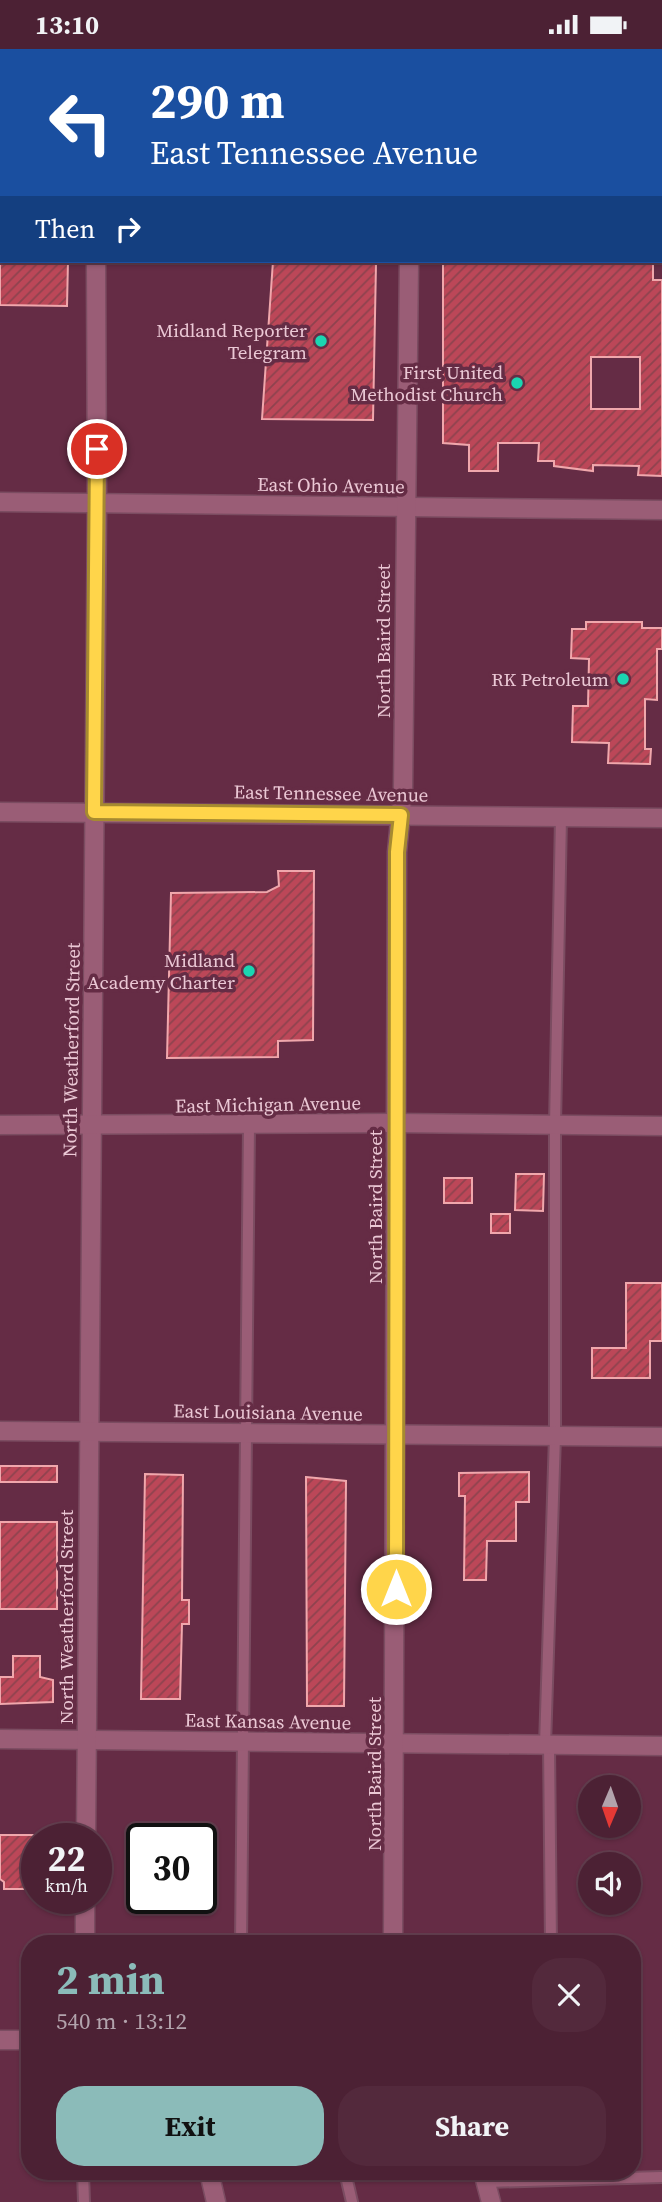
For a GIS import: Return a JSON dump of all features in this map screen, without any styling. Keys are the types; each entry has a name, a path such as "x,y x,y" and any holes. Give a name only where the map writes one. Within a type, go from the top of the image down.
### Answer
{"street":[{"name":"North Weatherford Street","path":"86,1823 97,503 96,263"},
{"name":"North Baird Street","path":"393,1935 397,852 401,815 409,263"},
{"name":"East Ohio Avenue","path":"0,502 662,510"},
{"name":"East Tennessee Avenue","path":"0,812 662,818"},
{"name":"East Michigan Avenue","path":"0,1125 91,1127 396,1123 662,1126"},
{"name":"East Louisiana Avenue","path":"0,1431 662,1437"},
{"name":"East Kansas Avenue","path":"0,1739 662,1746"},
{"path":"85,1914 85,1935"},
{"path":"0,2040 21,2040"},
{"path":"211,2180 216,2202"},
{"path":"485,2180 491,2202"}],"lane":[{"path":"551,1935 547,1745 555,1436 555,1125 561,817"},
{"path":"241,1935 249,1125"},
{"path":"641,2177 662,2177"},
{"path":"83,2180 84,2202"},
{"path":"347,2180 352,2202"}],"building":[{"path":"0,263 68,263 67,306 0,305"},
{"name":"Midland Reporter Telegram","path":"273,263 376,264 373,420 262,419"},
{"name":"First United Methodist Church","path":"443,263 653,263 653,280 662,280 662,476 638,475 639,466 593,465 593,471 554,466 554,461 538,461 539,443 498,443 498,471 469,471 469,445 443,443","holes":["591,357 640,357 640,409 591,409"]},
{"name":"RK Petroleum","path":"586,622 642,622 642,628 662,628 662,649 657,649 657,700 645,699 645,749 651,749 650,764 608,763 609,743 572,742 573,706 588,706 589,659 571,658 572,629 586,629"},
{"path":"278,871 314,871 313,1040 278,1041 278,1057 167,1058 171,893 267,892 279,886"},
{"path":"516,1174 544,1174 543,1211 515,1210"},
{"path":"444,1178 472,1178 472,1203 444,1203"},
{"path":"491,1214 510,1214 510,1233 491,1233"},
{"path":"626,1283 662,1283 662,1341 650,1341 650,1378 592,1378 592,1348 626,1348"},
{"path":"0,1466 57,1466 57,1482 0,1482"},
{"path":"529,1472 529,1502 516,1502 516,1541 487,1541 486,1580 464,1580 465,1496 459,1496 459,1473"},
{"path":"145,1474 183,1475 182,1600 189,1600 189,1624 182,1624 180,1699 141,1699"},
{"path":"306,1477 346,1481 344,1706 307,1706"},
{"path":"0,1522 57,1522 57,1609 0,1609"},
{"path":"13,1656 40,1656 40,1677 53,1680 53,1702 0,1704 0,1677 13,1677"},
{"path":"0,1835 21,1835 21,1889 4,1889 4,1882 0,1879"}],"place":[{"name":"Midland Reporter Telegram","path":"321,341"},
{"name":"First United Methodist Church","path":"517,383"},
{"name":"RK Petroleum","path":"623,679"},
{"name":"Midland Academy Charter","path":"249,971"}],"route":[{"path":"97,449 94,812 401,815 397,852 396,1589"}]}
